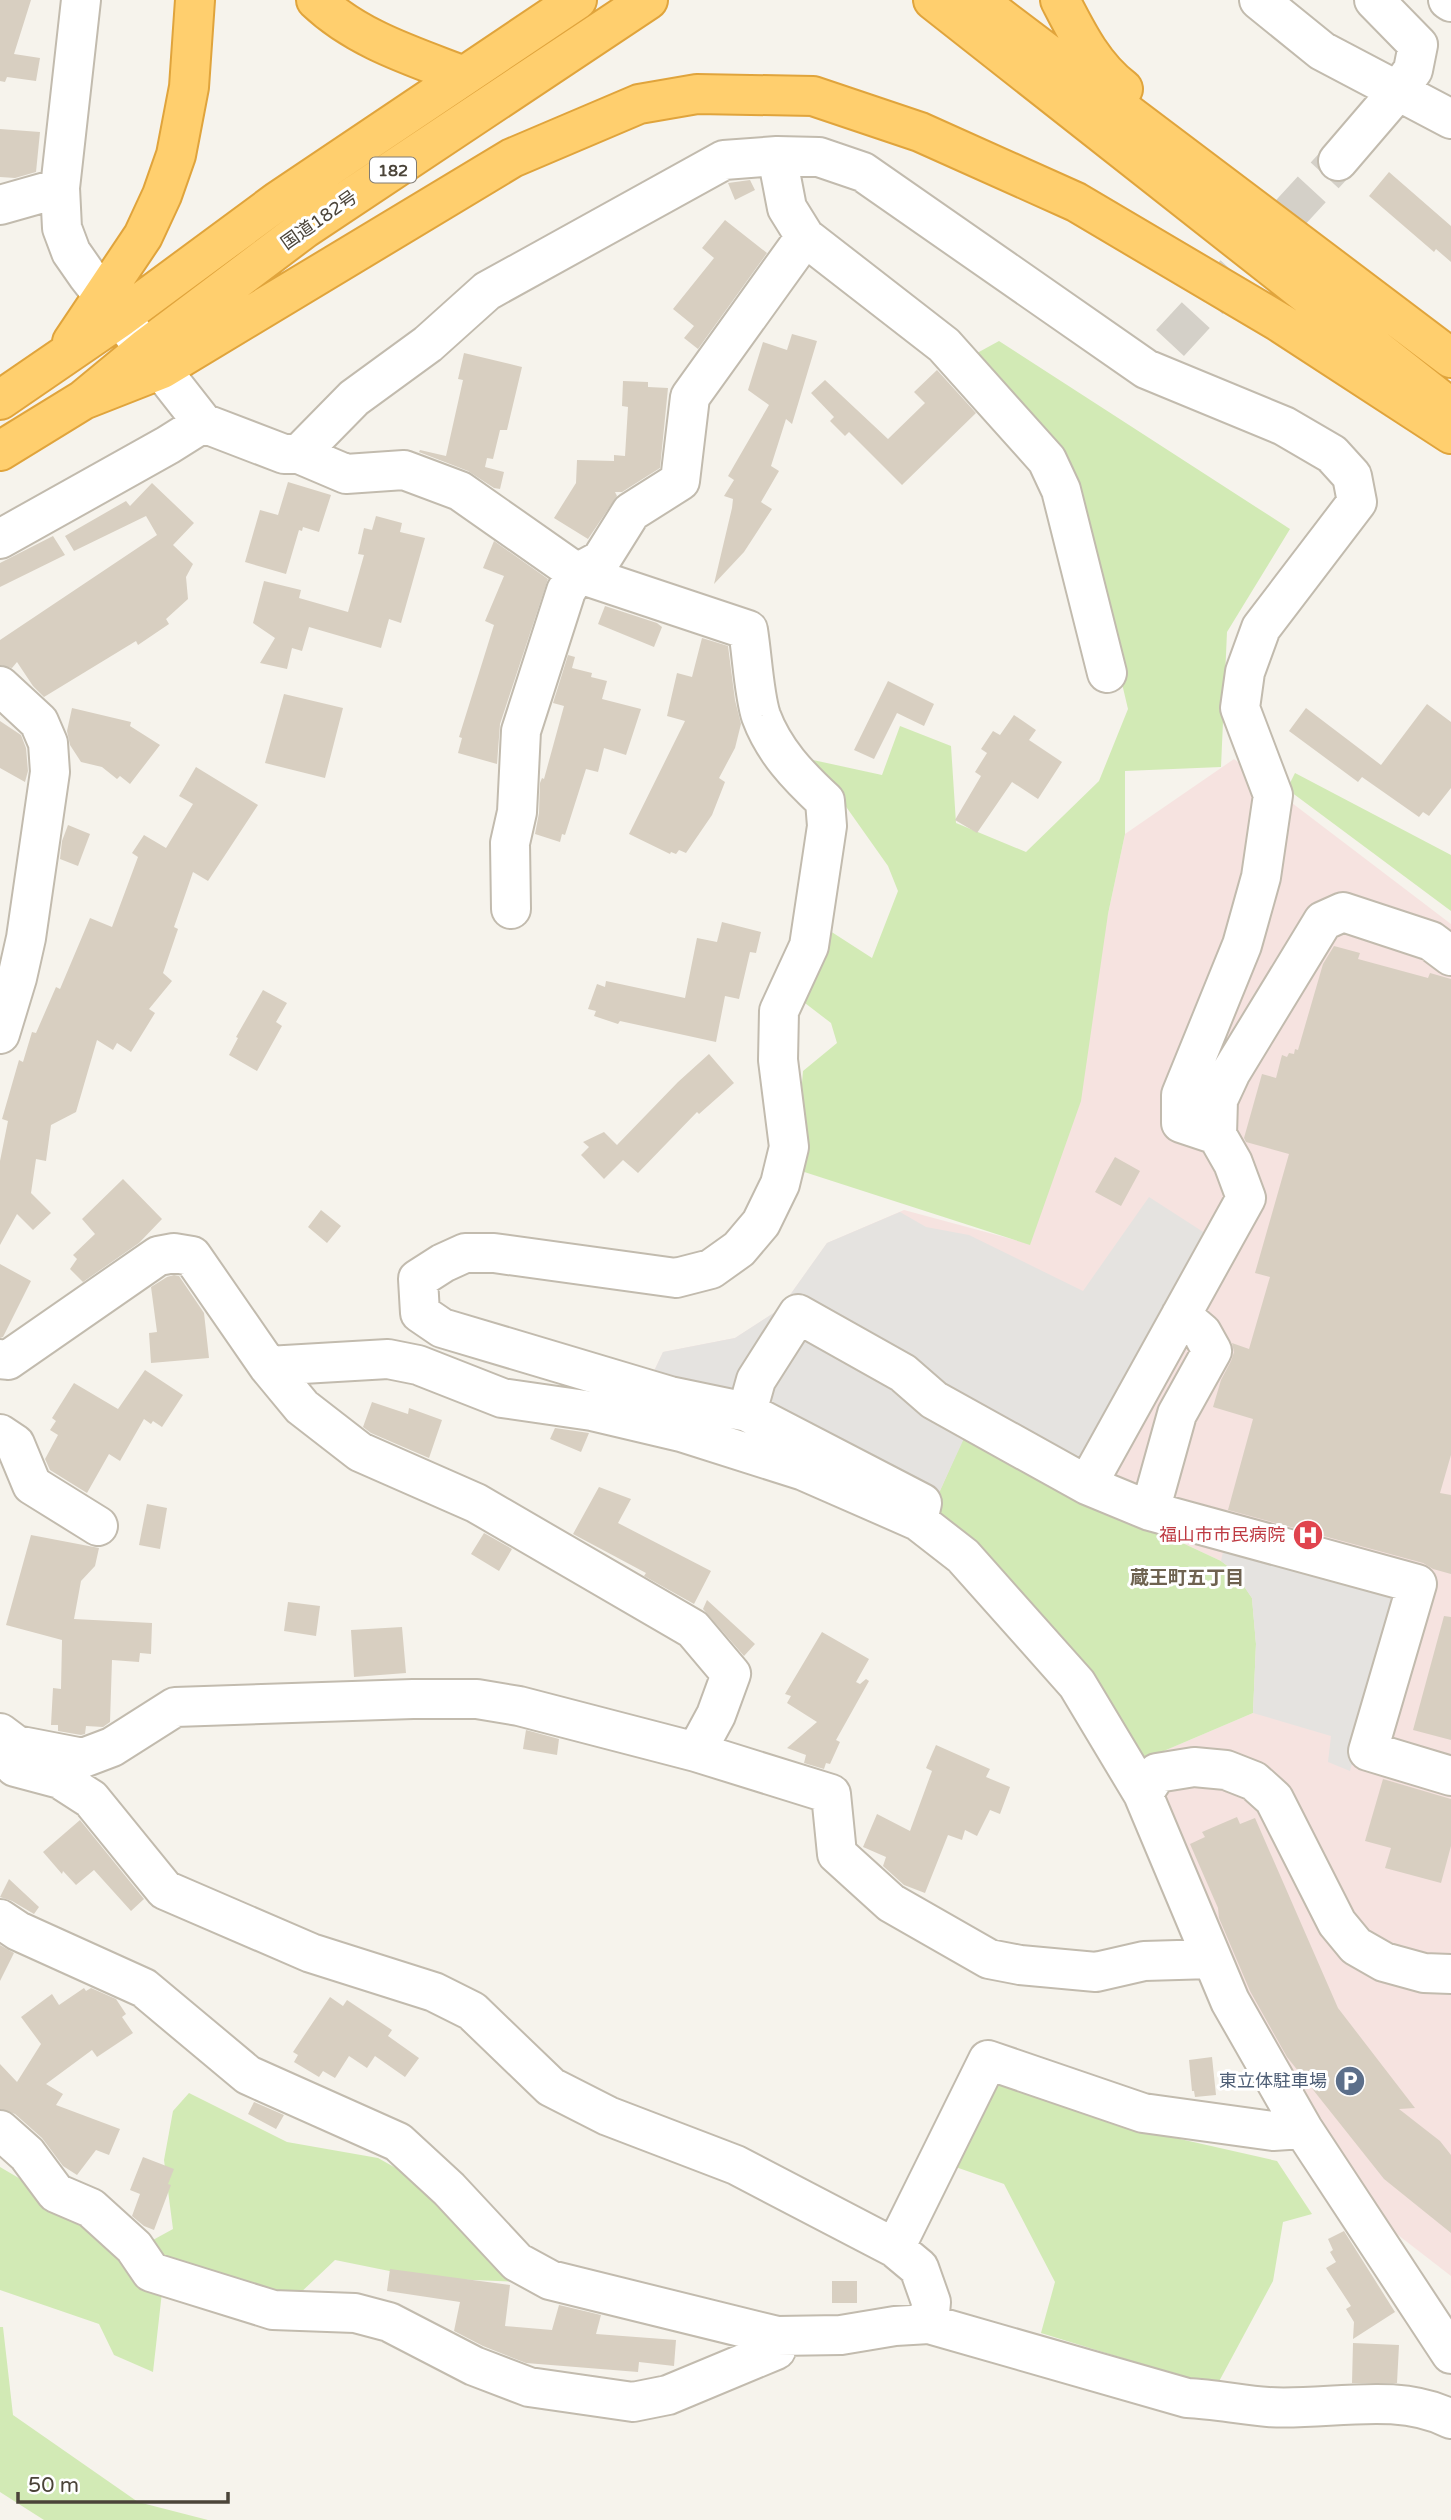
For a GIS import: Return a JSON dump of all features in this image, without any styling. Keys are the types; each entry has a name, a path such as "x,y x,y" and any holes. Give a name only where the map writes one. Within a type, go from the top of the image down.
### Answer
{"highway":[{"path":"112,305 162,195 176,155 189,87 195,0"},
{"path":"316,0 358,32 407,55 464,76"},
{"name":"182","path":"0,400 64,356 112,305 278,201 578,0"},
{"name":"国道182号","path":"0,452 154,359 304,229 648,0"},
{"path":"933,0 1451,408"},
{"path":"977,0 1451,358"},
{"path":"1060,0 1078,34 1106,76 1451,335"},
{"path":"154,359 512,158 639,104 697,94 813,96 920,132 1076,202 1279,322 1451,434"}],"street":[{"path":"81,0 60,188 62,228 71,252 203,423 284,454 299,454 346,474 404,470 460,491 577,573 748,630 760,714 776,746 795,774 825,801 827,826 809,946 779,1011 778,1059 789,1147 780,1184 761,1223 739,1249 711,1269 676,1278 648,1276 534,1257 465,1253 443,1262 418,1279 420,1312 442,1328 670,1396 747,1412 922,1503 918,1521"},
{"path":"1258,0 1322,51 1451,118"},
{"path":"1338,161 1413,70 1419,45 1374,0"},
{"path":"777,156 788,208 805,237 944,345 1047,460 1061,490 1107,673"},
{"path":"299,454 354,398 428,344 487,291 724,160 777,156 819,157 863,172 1158,356 1332,454 1352,477 1357,502 1261,628 1245,673 1240,708 1273,795 1261,877 1242,945 1181,1096 1181,1123 1217,1135"},
{"path":"0,205 60,188"},
{"path":"511,909 510,843 517,812 521,731 566,591 577,573 601,560 631,512 680,481 690,397 805,237"},
{"path":"0,539 203,423"},
{"path":"0,686 39,722 48,743 50,772 26,938 18,978 0,1034"},
{"path":"1087,1485 1246,1198 1233,1163 1217,1135 1218,1100 1231,1072 1323,921 1343,912 1431,941 1451,956"},
{"path":"0,1360 8,1360 158,1256 174,1253 192,1256 268,1366 302,1408 360,1452 476,1503 693,1629 731,1674 716,1715 696,1752"},
{"path":"747,1412 756,1380 798,1314 903,1373 934,1400 1087,1485 1150,1511 1417,1584 1368,1751 1451,1776"},
{"path":"1150,1511 1177,1414 1212,1350 1202,1334 1181,1315"},
{"path":"268,1366 388,1359 418,1365 502,1398 592,1411 681,1432 792,1467 871,1498 918,1521 963,1556 1077,1684 1143,1794 1230,2001 1303,2129 1451,2354"},
{"path":"0,1434 15,1444 32,1485 98,1526"},
{"path":"0,1733 16,1745 83,1758 112,1747 175,1707 413,1699 477,1699 519,1706 696,1752 831,1794 836,1854 891,1903 989,1959 1020,1965 1096,1972 1144,1961 1212,1959"},
{"path":"0,1756 10,1766 60,1779 90,1799 165,1890 311,1952 434,1992 472,2011 551,2087 608,2116 736,2165 895,2248 919,2268 931,2302 929,2325"},
{"path":"1143,1794 1157,1773 1194,1767 1226,1770 1254,1781 1274,1799 1337,1923 1356,1946 1384,1962 1423,1973 1451,1974"},
{"path":"0,1919 18,1931 144,1989 248,2075 398,2142 449,2189 517,2262 550,2280 777,2336 841,2335 895,2326 929,2325 1187,2398 1221,2399 1268,2407 1399,2405 1437,2412 1451,2419"},
{"path":"895,2248 988,2060 1143,2113 1273,2131 1303,2129"},
{"path":"0,2130 27,2154 56,2193 91,2208 134,2247 151,2272 273,2310 355,2313 390,2322 474,2366 529,2387 633,2402 668,2395 776,2350 777,2336"}],"shaded area":[{"name":"福山市市民病院","path":"1234,759 1451,924 1451,2276 1389,2228 1251,2018 1145,1759 1253,1713 1256,1644 1252,1598 1233,1570 1221,1561 1067,1489 932,1509 641,1398 663,1352 735,1338 780,1309 827,1243 904,1210 1030,1244 1125,834"},
{"path":"1149,1197 1211,1237 1067,1489 967,1432 937,1497 729,1398 650,1380 663,1352 735,1338 780,1309 827,1243 900,1212 926,1227 969,1235 1083,1291"},
{"path":"1225,1542 1401,1588 1350,1771 1328,1762 1331,1736 1253,1713 1256,1644 1252,1598 1233,1570 1221,1561"}],"green space":[{"path":"999,341 1290,529 1227,632 1221,767 1125,771 1125,834 1108,914 1081,1101 1030,1245 795,1169 803,1071 837,1043 831,1023 801,1000 827,929 872,958 898,891 888,866 813,760 882,775 900,726 951,746 956,823 1026,852 1099,781 1128,709 1069,459 968,358"},
{"path":"1295,773 1451,855 1451,911 1287,789"},
{"path":"966,1432 1067,1489 1221,1561 1233,1570 1252,1598 1256,1644 1253,1713 1145,1759 1056,1637 932,1509"},
{"path":"989,2079 1149,2132 1277,2161 1312,2214 1283,2222 1273,2281 1216,2387 1041,2333 1055,2282 1004,2184 950,2165"},
{"path":"189,2093 287,2142 378,2158 444,2195 520,2282 424,2278 335,2260 297,2296 155,2265 142,2246 173,2229 164,2160 173,2111"},
{"path":"0,2167 97,2224 162,2292 153,2372 114,2355 99,2324 0,2290"},
{"path":"0,2327 3,2327 13,2415 138,2502 208,2520 44,2520 0,2492"}],"building":[{"path":"0,0 31,0 14,54 40,58 36,81 7,77 5,82 0,81"},
{"path":"0,129 40,132 36,172 15,178 0,177"},
{"path":"1389,172 1451,226 1451,262 1436,249 1434,252 1369,196"},
{"path":"750,180 755,190 735,200 728,183"},
{"path":"725,220 767,253 698,349 684,338 694,326 673,309 714,258 702,248"},
{"path":"792,334 817,341 792,424 786,419 771,466 779,471 761,502 772,509 744,552 714,584 732,508 733,499 724,496 734,480 728,476 769,405 748,390 763,342 787,350"},
{"path":"464,353 522,367 507,430 500,430 493,459 487,458 485,467 504,472 500,489 468,471 419,452 420,450 446,456 463,380 458,379"},
{"path":"937,370 976,413 902,485 849,432 845,436 830,421 834,417 811,393 825,380 888,439 925,403 914,392"},
{"path":"623,381 648,382 648,387 668,388 660,468 622,492 615,492 617,496 588,539 554,518 576,483 577,460 614,461 614,455 625,456 628,407 622,406"},
{"path":"288,482 331,495 319,532 303,527 302,531 299,530 286,574 245,562 260,510 278,515"},
{"path":"152,483 194,523 173,545 193,564 186,577 188,599 166,619 169,624 138,645 136,641 44,697 17,662 12,668 0,665 0,640 157,535 146,516 74,551 65,536 126,501 130,506"},
{"path":"376,516 402,523 400,532 425,538 401,623 389,619 381,648 309,627 302,651 292,648 287,669 260,663 275,638 253,623 264,581 301,590 299,598 348,612 364,555 358,554 364,528 372,530"},
{"path":"53,536 65,555 0,587 0,563"},
{"path":"494,541 548,579 500,724 497,764 458,753 462,738 459,737 494,625 485,621 504,576 483,568"},
{"path":"605,606 662,627 654,647 598,624"},
{"path":"702,638 728,646 741,724 735,748 719,778 725,782 712,815 686,853 679,850 676,854 670,854 629,834 685,721 667,716 677,673 692,677"},
{"path":"568,655 575,657 572,668 592,673 591,677 607,681 602,699 641,709 626,755 604,748 598,772 586,769 565,835 562,834 560,842 535,834 540,783 542,778 544,779 564,706 553,703"},
{"path":"888,681 934,704 924,726 897,713 874,759 854,750"},
{"path":"284,694 343,708 325,778 265,763"},
{"path":"1427,704 1451,722 1451,788 1429,816 1423,812 1419,817 1362,777 1358,782 1289,731 1306,708 1381,765"},
{"path":"72,708 131,722 130,726 160,745 130,784 120,776 117,779 102,767 81,762 70,745 67,731"},
{"path":"1014,715 1036,730 1029,740 1062,762 1038,799 1012,782 977,833 955,820 981,776 975,772 987,753 981,749 993,731 1000,735"},
{"path":"0,721 21,735 26,748 28,771 25,782 0,768"},
{"path":"196,767 258,805 208,881 193,872 174,927 178,929 163,973 172,981 149,1009 155,1013 131,1052 117,1043 113,1050 97,1040 76,1112 51,1125 46,1161 36,1159 31,1193 51,1213 33,1230 17,1214 0,1245 0,1161 8,1121 2,1119 19,1060 23,1062 32,1032 36,1033 56,987 60,989 90,918 112,927 138,857 132,853 144,835 166,848 193,804 179,796"},
{"path":"68,825 90,834 78,866 60,859 62,841"},
{"path":"722,922 761,932 756,953 750,952 739,999 725,996 716,1042 620,1021 618,1024 594,1016 596,1011 588,1009 597,984 605,987 606,981 685,998 697,938 717,942"},
{"path":"1334,946 1360,953 1358,959 1428,978 1430,973 1451,979 1451,1455 1440,1493 1451,1495 1451,1574 1423,1563 1228,1510 1253,1419 1213,1407 1221,1380 1234,1352 1232,1343 1249,1349 1270,1277 1255,1273 1289,1154 1246,1142 1244,1138 1262,1074 1276,1078 1282,1055 1287,1057 1289,1053 1294,1054 1295,1049 1298,1050 1323,964"},
{"path":"263,990 287,1003 276,1022 282,1026 257,1071 229,1055 238,1038 236,1037"},
{"path":"709,1054 734,1083 699,1114 697,1112 638,1173 623,1160 604,1179 581,1155 589,1147 583,1142 604,1132 617,1145"},
{"path":"1115,1157 1140,1171 1121,1206 1095,1192"},
{"path":"123,1179 162,1219 139,1243 83,1282 70,1269 77,1259 73,1255 95,1234 82,1219"},
{"path":"321,1210 341,1226 327,1243 308,1227"},
{"path":"0,1264 31,1281 3,1337 0,1338"},
{"path":"174,1275 179,1276 204,1313 209,1358 151,1363 149,1333 157,1332 151,1287"},
{"path":"145,1370 183,1395 162,1427 144,1419 120,1461 109,1454 87,1493 50,1470 45,1459 58,1435 50,1430 56,1421 52,1418 74,1383 118,1409"},
{"path":"372,1402 408,1414 409,1408 442,1420 429,1458 363,1427"},
{"path":"555,1428 589,1433 581,1452 550,1439"},
{"path":"599,1487 631,1499 618,1523 711,1571 694,1604 644,1576 646,1573 573,1534"},
{"path":"147,1504 167,1508 160,1549 139,1545"},
{"path":"484,1533 512,1549 499,1571 471,1554"},
{"path":"31,1535 99,1548 95,1566 81,1581 74,1619 152,1623 151,1654 140,1653 139,1662 112,1660 110,1722 103,1727 86,1726 85,1734 58,1731 58,1725 51,1725 53,1688 61,1689 62,1640 6,1625"},
{"path":"707,1600 755,1644 744,1656 703,1609"},
{"path":"288,1602 320,1606 316,1636 284,1631"},
{"path":"1444,1616 1451,1617 1451,1740 1413,1730"},
{"path":"402,1627 406,1673 354,1677 351,1630"},
{"path":"822,1632 869,1659 856,1682 860,1684 866,1679 869,1681 836,1740 840,1742 830,1764 826,1763 824,1769 804,1763 806,1755 787,1748 817,1722 787,1703 791,1696 785,1694"},
{"path":"526,1730 559,1739 557,1755 523,1749"},
{"path":"936,1745 990,1769 986,1777 1010,1787 1000,1814 990,1810 977,1836 965,1830 962,1840 948,1835 925,1893 904,1885 883,1866 886,1857 863,1847 877,1814 910,1831 932,1771 926,1768"},
{"path":"1383,1779 1451,1799 1451,1846 1441,1883 1385,1868 1391,1848 1365,1841"},
{"name":"東立体駐車場","path":"1237,1817 1240,1824 1255,1818 1338,2008 1415,2108 1399,2109 1440,2141 1451,2155 1451,2233 1384,2179 1287,2057 1250,1991 1190,1844 1205,1837 1202,1832"},
{"path":"80,1820 144,1899 131,1911 94,1870 76,1885 63,1871 62,1874 43,1852"},
{"path":"9,1879 39,1907 34,1914 0,1897"},
{"path":"0,1945 14,1953 0,1981"},
{"path":"84,1988 86,1991 91,1988 116,1999 126,2014 122,2017 133,2033 97,2057 92,2050 46,2084 63,2094 56,2105 120,2129 109,2155 96,2150 77,2175 63,2166 42,2138 15,2114 0,2109 0,2064 17,2082 41,2044 21,2017 52,1994 59,2005"},
{"path":"330,1997 343,2006 347,2000 392,2030 388,2036 419,2058 405,2077 375,2056 367,2068 349,2056 335,2078 323,2071 319,2077 294,2062 298,2055 293,2052"},
{"path":"1212,2057 1216,2095 1195,2097 1189,2060"},
{"path":"254,2102 284,2115 276,2129 248,2114"},
{"path":"143,2157 174,2169 168,2184 171,2185 154,2230 132,2216 140,2194 130,2190"},
{"path":"1344,2231 1395,2312 1353,2339 1354,2322 1346,2309 1351,2306 1326,2268 1336,2262 1330,2252 1333,2250 1328,2239"},
{"path":"390,2269 510,2285 505,2326 552,2330 559,2305 601,2315 596,2334 676,2340 674,2366 639,2362 638,2372 526,2363 454,2331 460,2302 387,2291"},
{"path":"832,2281 857,2281 857,2303 832,2303"},
{"path":"1353,2343 1399,2345 1397,2383 1352,2383"}],"tunnel":[{"path":"1170,343 1338,161"}],"place":[{"name":"福山市市民病院","path":"1308,1535"},
{"name":"東立体駐車場","path":"1350,2081"}],"district":[{"name":"蔵王町五丁目","path":"1187,1577"}]}
